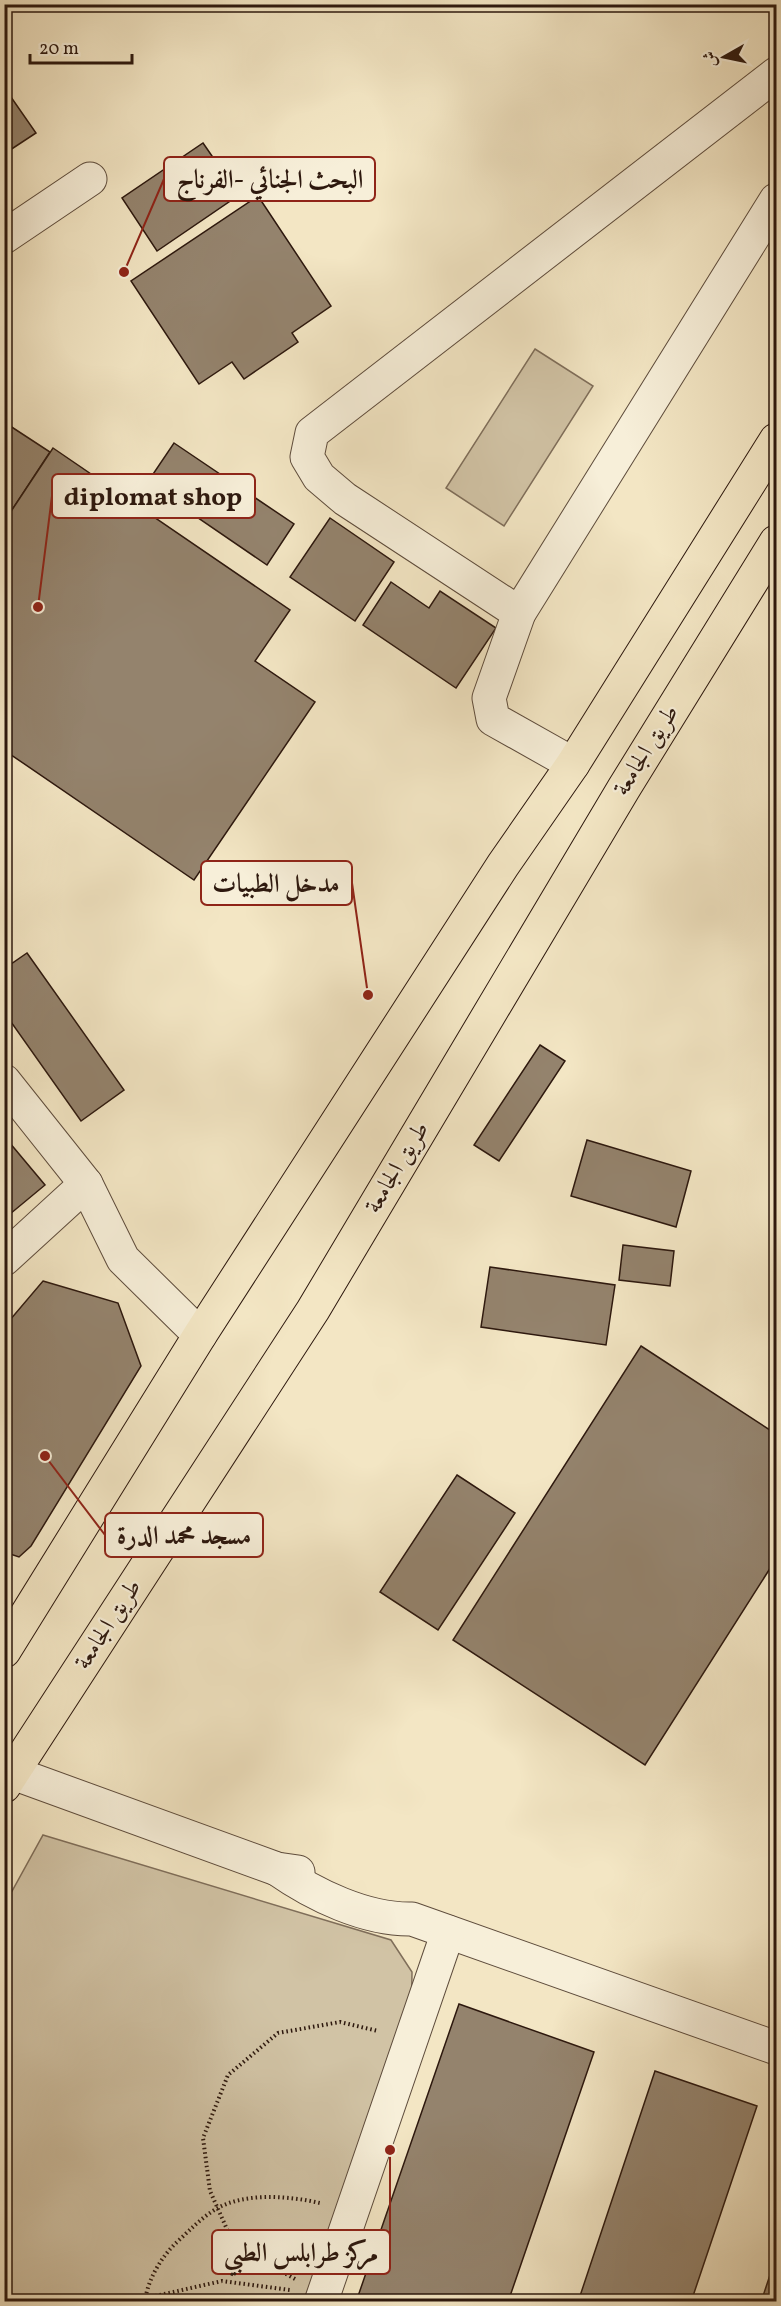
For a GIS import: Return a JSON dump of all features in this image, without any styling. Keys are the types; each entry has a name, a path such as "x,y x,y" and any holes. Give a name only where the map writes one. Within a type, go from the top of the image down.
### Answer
{"highway":[{"path":"4,1651 200,1335 503,865 573,764 777,440"},
{"name":"طريق الجامعة","path":"9,1779 313,1310 624,788 777,542"}],"street":[{"path":"519,613 345,499 319,477 308,457 312,433 777,74"},
{"path":"4,237 90,179"},
{"path":"573,764 493,719 489,698 519,613 777,200"},
{"path":"4,1081 86,1184 123,1259 200,1335"},
{"path":"4,1259 86,1184"},
{"path":"9,1779 277,1869 299,1884 369,1912 390,1919 412,1919 777,2048"},
{"path":"322,2298 350,2210 448,1932"}],"path":[{"path":"322,2298 234,2246 210,2191 203,2138 228,2075 278,2033 340,2022 411,2038"},
{"path":"145,2299 164,2255 218,2207 251,2199 294,2197 350,2210"},
{"path":"129,2301 222,2281 322,2298"}],"shaded area":[{"path":"535,349 593,386 504,526 446,488"},
{"path":"43,1835 391,1940 412,1972 411,2038 321,2301 5,2302 5,1904"}],"building":[{"path":"4,87 36,133 4,154"},
{"path":"203,143 239,195 157,251 122,198"},
{"path":"258,196 331,306 292,333 298,342 244,379 232,362 199,384 131,281"},
{"path":"4,422 50,452 4,522"},
{"path":"174,443 294,524 267,565 147,483"},
{"path":"53,448 290,610 255,661 315,702 194,880 4,750 4,522"},
{"path":"330,518 394,562 355,621 290,577"},
{"path":"391,582 429,608 440,591 496,628 456,688 363,625"},
{"path":"27,953 124,1090 81,1121 4,1012 4,969"},
{"path":"540,1045 565,1061 499,1161 474,1145"},
{"path":"4,1136 45,1185 4,1219"},
{"path":"587,1140 691,1171 676,1227 571,1196"},
{"path":"623,1245 674,1251 670,1286 619,1280"},
{"path":"490,1267 615,1285 606,1345 481,1327"},
{"path":"43,1281 118,1303 141,1366 31,1546 19,1557 4,1552 4,1327"},
{"path":"641,1346 776,1434 776,1559 645,1765 453,1640"},
{"path":"457,1475 515,1513 438,1630 380,1592"},
{"path":"459,2004 594,2052 508,2302 356,2302"},
{"path":"655,2071 757,2106 691,2302 578,2302"},
{"path":"776,2257 776,2302 761,2302"}],"place":[{"name":"البحث الجنائي -الفرناج","path":"124,272"},
{"name":"diplomat shop","path":"38,607"},
{"name":"مدخل الطبيات","path":"368,995"},
{"name":"مسجد محمد الدرة","path":"45,1456"},
{"name":"مركز طرابلس الطبي","path":"390,2150"}]}
